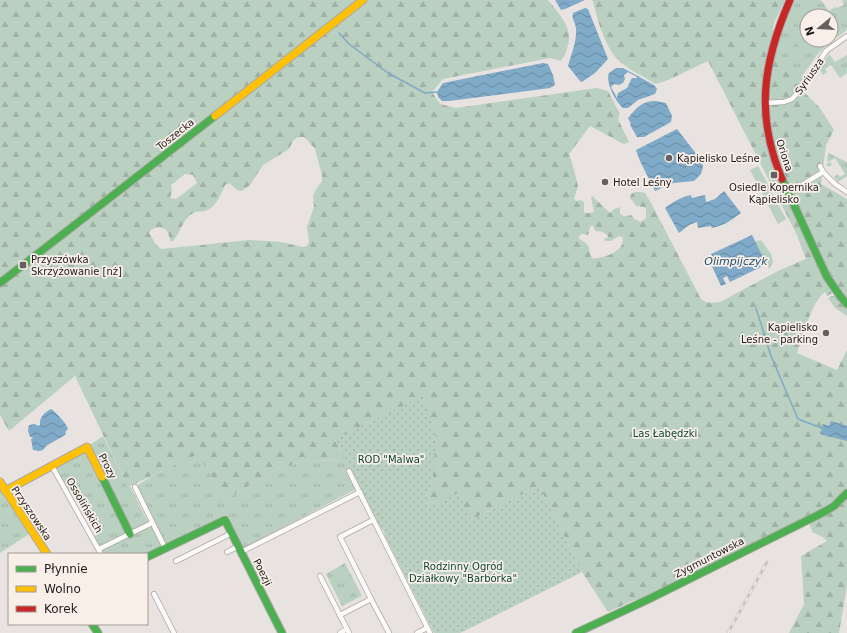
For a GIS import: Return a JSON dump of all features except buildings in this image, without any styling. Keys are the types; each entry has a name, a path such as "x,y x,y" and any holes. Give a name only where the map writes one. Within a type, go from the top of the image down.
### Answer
{"street":[{"name":"Toszecka","path":"0,283 363,0"},
{"name":"Oriona","path":"790,0 776,31 769,54 765,79 765,104 772,152 824,271 836,291 847,304"},
{"name":"Syriusza","path":"765,104 787,102 794,98 826,51 847,36"},
{"path":"820,166 823,172 835,184 847,192"},
{"path":"789,193 823,172"},
{"name":"Prozy","path":"5,491 87,447 130,534"},
{"name":"Ossolińskich","path":"52,466 100,552"},
{"path":"349,471 430,633"},
{"name":"Przyszowska","path":"0,482 46,553"},
{"path":"135,487 165,548 148,556"},
{"path":"227,552 240,549 360,492"},
{"name":"Zygmuntowska","path":"576,633 649,599 824,512 834,506 847,493"},
{"name":"Poezji","path":"165,548 225,520 282,633"},
{"path":"373,520 340,537 388,633"},
{"path":"100,552 152,523"},
{"path":"176,562 232,533"},
{"path":"320,576 348,631 340,633"},
{"path":"154,594 174,633"},
{"path":"340,615 371,599"},
{"path":"416,633 427,628"}],"green space":[{"name":"Las Łabędzki","path":"0,0 548,0 560,14 569,35 569,43 561,61 550,58 443,79 432,92 440,104 456,108 597,88 608,91 620,114 618,119 629,142 624,144 590,126 569,154 578,186 574,199 576,201 580,200 584,202 585,213 594,212 592,196 610,213 614,209 620,207 620,214 624,216 631,215 636,220 641,222 646,218 646,208 636,206 630,199 630,196 635,192 645,193 701,299 705,302 712,303 720,302 780,270 806,259 796,233 708,61 656,84 621,63 613,54 603,35 592,0 785,0 773,25 772,59 791,73 791,79 820,108 834,130 826,145 821,184 847,199 847,301 836,291 827,296 825,292 820,297 812,311 797,353 837,370 847,350 847,488 827,506 641,599 632,601 608,612 582,572 539,486 473,519 470,519 430,509 426,502 433,475 335,440 346,461 310,460 277,469 225,500 198,454 128,487 75,376 9,431 0,415","holes":["298,137 304,137 310,143 315,149 322,175 322,181 313,197 314,207 307,227 309,241 307,246 303,247 281,242 250,240 161,249 157,246 149,233 152,229 156,227 164,228 168,232 171,242 173,241 189,216 194,212 205,211 215,204 225,185 229,183 237,190 242,191 250,185 263,165 289,149 293,141","185,174 193,175 197,183 176,199 170,198 172,191 171,185","593,225 595,231 603,232 608,236 604,239 605,241 611,241 619,236 622,237 623,242 621,246 618,250 607,256 592,258 587,244 579,239 579,236 582,234 588,235 590,227"]},
{"path":"795,0 821,0 827,8 799,8 799,48 823,48 803,75 806,77 796,91 771,59 781,26 784,23"},
{"path":"842,0 847,0 847,30 839,36 839,8 836,8 844,5"},
{"path":"799,36 799,47 794,39"},
{"path":"800,48 815,48 804,55"},
{"path":"829,54 835,62 847,55 847,73 840,78 831,65 825,69 827,72 823,75 819,69"},
{"path":"828,153 847,162 847,176 838,182 834,177 838,174 840,177 845,174 835,158 830,161 832,165 828,167 826,164 830,162 827,162"},
{"path":"758,166 786,219 778,224 750,170"},
{"path":"761,240 771,254 773,262 769,269 764,259 766,257 764,254 762,256 755,242"},
{"path":"836,296 847,307 847,316 835,308 828,298"},
{"name":"Rodzinny Ogród Działkowy \"Barbórka\"","path":"423,396 436,434 433,475 426,502 429,508 458,493 470,519 473,519 539,486 582,572 460,633 434,633 385,536 384,531 367,504 335,439"},
{"path":"103,436 128,487 130,486 149,524 152,523 135,487 152,476 198,453 225,500 277,469 310,460 346,461 356,489 242,549 226,515 148,554 100,553 92,537 97,535 73,490 67,493 52,466 87,447","holes":["91,456 125,523 121,525 88,459"]},
{"path":"0,491 29,534 0,553"},
{"path":"847,497 847,585 839,633 789,633 804,604 801,556 827,541 823,537 812,532 809,522"},
{"path":"345,563 362,596 342,606 326,574"}],"water":[{"path":"555,0 585,0 561,10"},
{"path":"585,8 588,9 608,59 596,72 582,82 568,66 575,43 576,34 573,13"},
{"path":"543,63 548,64 553,75 555,85 550,88 449,101 442,101 438,97 437,92 443,83"},
{"path":"616,68 623,68 654,85 657,89 655,94 638,100 628,108 623,108 612,92 608,77 609,73","holes":["628,72 637,77 632,78 627,88 618,93 617,98 611,87 614,84 619,85 623,83 625,79 624,75"]},
{"path":"656,101 666,103 672,116 671,122 644,137 637,137 628,118 643,104"},
{"name":"Kąpielisko Leśne","path":"677,129 701,160 703,167 701,174 694,181 673,183 655,191 636,150"},
{"path":"724,191 741,213 720,226 712,228 711,226 698,228 697,222 689,225 679,233 665,208 677,200 691,195 692,198 705,195 706,202 715,199"},
{"name":"Olimpijczyk","path":"752,235 762,255 764,254 766,258 763,259 765,265 730,282 727,276 723,278 726,284 721,286 710,262 714,260 711,254"},
{"path":"51,409 61,418 67,427 68,429 65,432 66,434 45,447 43,450 33,450 31,439 33,438 30,437 28,431 29,425 40,425 40,420 43,415"},
{"path":"831,421 847,426 847,441 820,434 823,424 829,426"}],"waterway":[{"path":"339,33 349,44 388,73 425,93 437,92"},
{"path":"756,308 771,356 798,419 824,429"}],"railway":[{"path":"728,633 767,562"}],"traffic: fast":[{"path":"0,283 215,116"},
{"path":"782,179 827,277 847,304"},
{"path":"102,477 130,534"},
{"path":"576,633 649,599 824,512 834,506 847,493"},
{"path":"148,557 225,520 282,633"},
{"path":"93,625 98,633"}],"traffic: slow":[{"path":"215,116 363,0"},
{"path":"5,491 87,447 102,477"},
{"path":"0,482 46,553"}],"traffic: jam":[{"path":"782,179 773,155 768,133 766,89 768,67 781,23 790,0"}],"place":[{"name":"Kąpielisko Leśne","path":"669,158"},
{"name":"Osiedle Kopernika Kąpielisko","path":"774,175"},
{"name":"Hotel Leśny","path":"605,182"},
{"name":"Przyszówka Skrzyżowanie [nż]","path":"23,265"},
{"name":"Kąpielisko Leśne - parking","path":"826,333"}],"park label":[{"name":"ROD \"Malwa\"","path":"391,459"}]}
